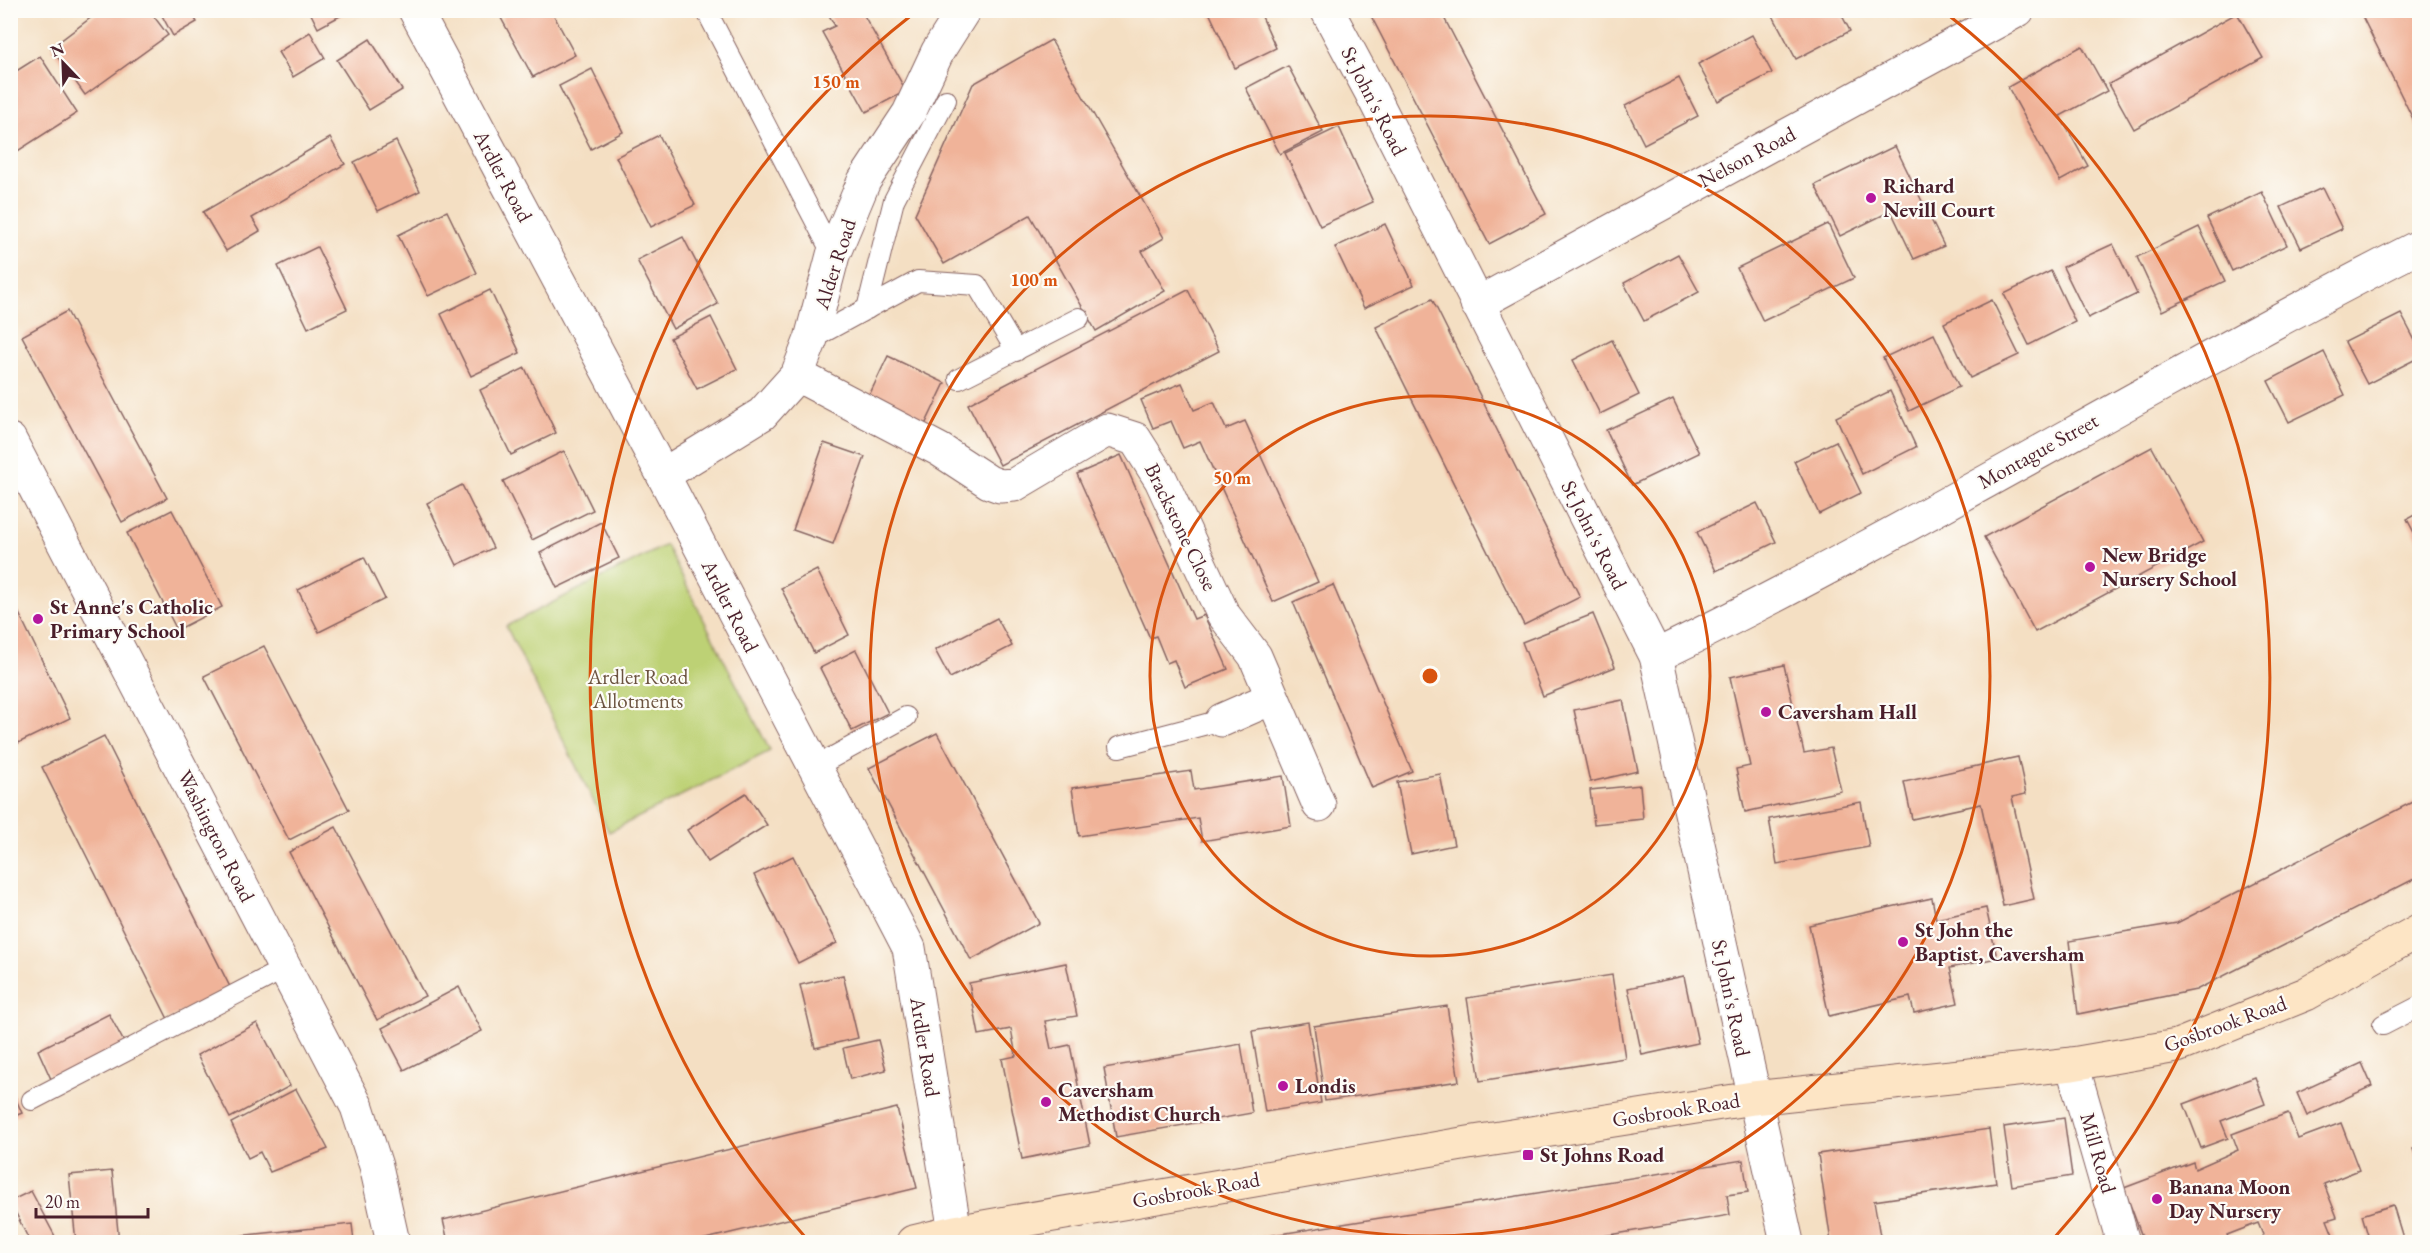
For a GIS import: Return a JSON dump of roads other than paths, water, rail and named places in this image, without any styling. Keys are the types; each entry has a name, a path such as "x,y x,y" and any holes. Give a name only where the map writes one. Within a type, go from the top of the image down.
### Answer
{"main road":[{"name":"Gosbrook Road","path":"913,1242 956,1232 1456,1145 1753,1098 2072,1064 2177,1046 2306,994 2420,930"}],"street":[{"name":"Ardler Road","path":"415,10 663,475 813,768 909,948 956,1232"},
{"name":"Alder Road","path":"663,475 762,414 797,375 811,339 833,255 864,182 909,113 938,51 964,10"},
{"name":"St John's Road","path":"1327,10 1371,92 1656,656 1787,1242"},
{"name":"Nelson Road","path":"1477,304 2018,10"},
{"name":"Montague Street","path":"1656,656 1769,600 2277,319 2420,246"},
{"name":"Brackstone Close","path":"797,375 940,450 974,475 1000,486 1014,484 1107,430 1135,439 1161,480 1223,614 1255,656 1319,805"},
{"name":"Washington Road","path":"10,440 357,1107 376,1166 393,1242"},
{"path":"1222,720 1272,698"},
{"name":"Mill Road","path":"2072,1064 2123,1242"}],"lane":[{"path":"706,10 833,255"},
{"path":"867,309 894,200 946,100"},
{"path":"811,339 918,281 977,285 1016,351"},
{"path":"959,380 1079,318"},
{"path":"813,768 906,717"},
{"path":"1119,747 1222,720"},
{"path":"32,1100 284,969"},
{"path":"2383,1025 2420,1006"}],"place":[{"name":"Richard Nevill Court","path":"1871,198"},
{"name":"New Bridge Nursery School","path":"2090,567"},
{"name":"St Anne's Catholic Primary School","path":"38,619"},
{"name":"Caversham Hall","path":"1766,712"},
{"name":"St John the Baptist, Caversham","path":"1903,942"},
{"name":"Londis","path":"1283,1086"},
{"name":"Caversham Methodist Church","path":"1046,1102"},
{"name":"St Johns Road","path":"1528,1155"},
{"name":"Banana Moon Day Nursery","path":"2157,1199"}],"park label":[{"name":"Ardler Road Allotments","path":"638,689"}]}
